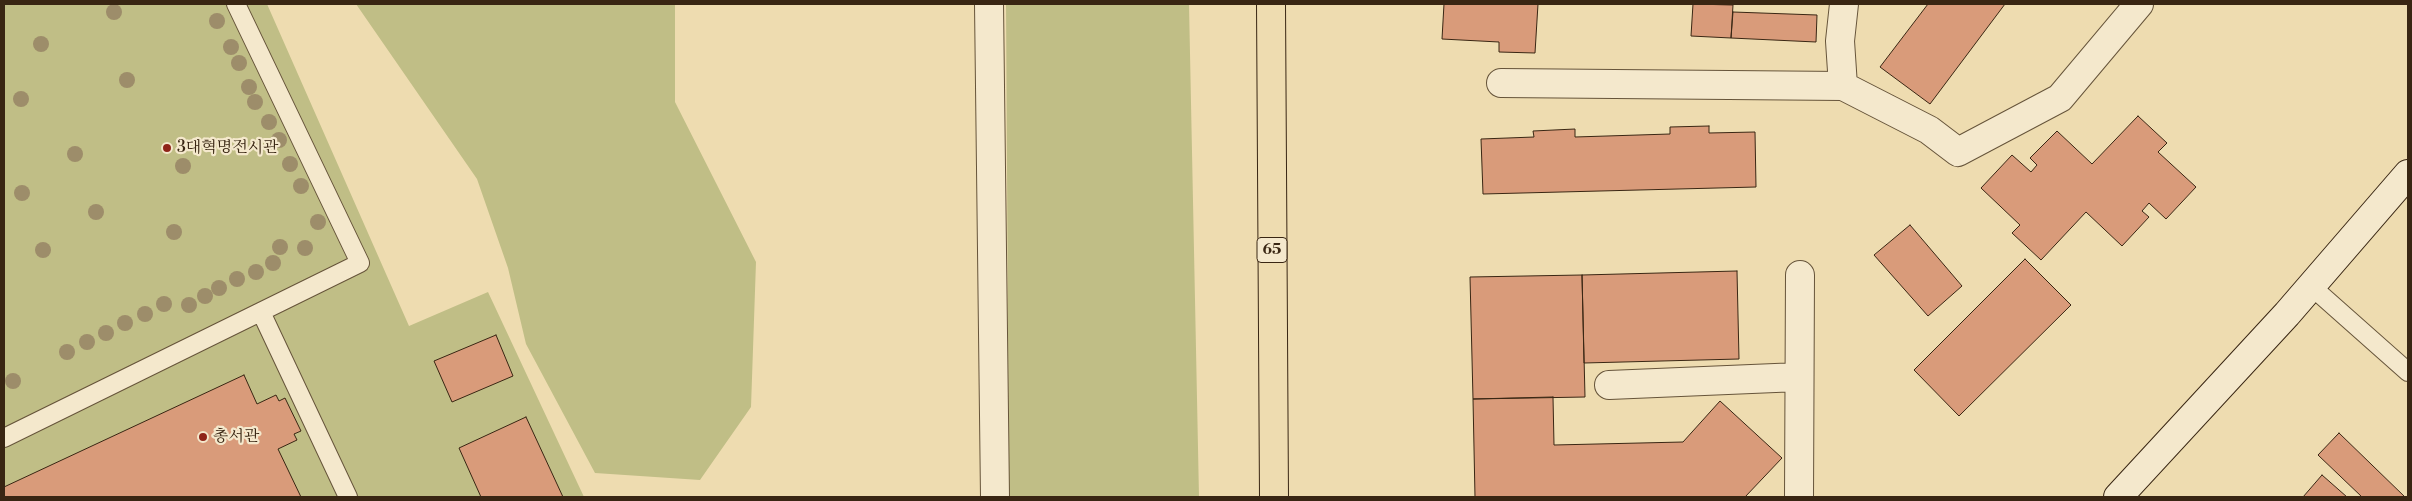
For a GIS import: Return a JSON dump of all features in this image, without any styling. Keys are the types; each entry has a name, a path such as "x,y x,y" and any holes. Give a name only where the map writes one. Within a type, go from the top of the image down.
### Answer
{"main road":[{"name":"65","path":"1271,4 1274,497"}],"street":[{"path":"989,4 996,497"},
{"path":"1843,86 1840,41 1844,4"},
{"path":"1501,83 1843,86 1929,130 1958,152 2060,98 2139,4"},
{"path":"2118,497 2311,286 2408,174"},
{"path":"1799,497 1800,274"},
{"path":"1610,385 1800,377"}],"lane":[{"path":"4,438 360,263 236,4"},
{"path":"2311,286 2408,372"},
{"path":"261,312 348,497"}],"shaded area":[{"name":"3대혁명전시관","path":"4,4 267,4 409,326 488,292 584,497 4,497"},
{"path":"356,4 675,4 675,102 756,262 751,407 700,480 595,473 526,344 508,268 477,179"},
{"path":"1006,4 1189,4 1199,497 1009,497"}],"building":[{"path":"1444,4 1538,4 1535,53 1499,52 1499,42 1442,39"},
{"path":"1693,4 1733,5 1731,38 1691,36"},
{"path":"1928,4 2005,4 1930,104 1880,67"},
{"path":"1733,12 1817,15 1816,42 1731,38"},
{"path":"2138,116 2167,143 2158,152 2196,187 2166,219 2149,203 2142,211 2149,217 2122,246 2086,212 2041,260 2012,233 2020,225 1981,188 2012,155 2031,172 2037,165 2030,158 2057,131 2092,164"},
{"path":"1709,126 1709,133 1755,132 1756,187 1483,194 1481,139 1534,137 1533,131 1575,129 1575,137 1670,134 1670,127"},
{"path":"1910,225 1962,286 1928,316 1874,255"},
{"path":"2025,259 2071,305 1959,416 1914,370"},
{"path":"1737,271 1739,359 1584,363 1582,275"},
{"path":"1582,275 1585,397 1473,399 1470,277"},
{"path":"496,335 513,376 452,402 434,361"},
{"name":"총서관","path":"244,375 257,404 276,395 279,401 285,398 301,431 294,434 297,440 278,449 301,497 4,497 4,487"},
{"path":"1553,397 1554,445 1683,442 1720,401 1782,458 1745,497 1475,497 1473,399"},
{"path":"526,417 563,497 481,497 459,448"},
{"path":"2339,433 2405,497 2362,497 2318,455"},
{"path":"2322,475 2347,497 2303,497"}],"place":[{"name":"3대혁명전시관","path":"167,148"},
{"name":"총서관","path":"203,437"}]}
